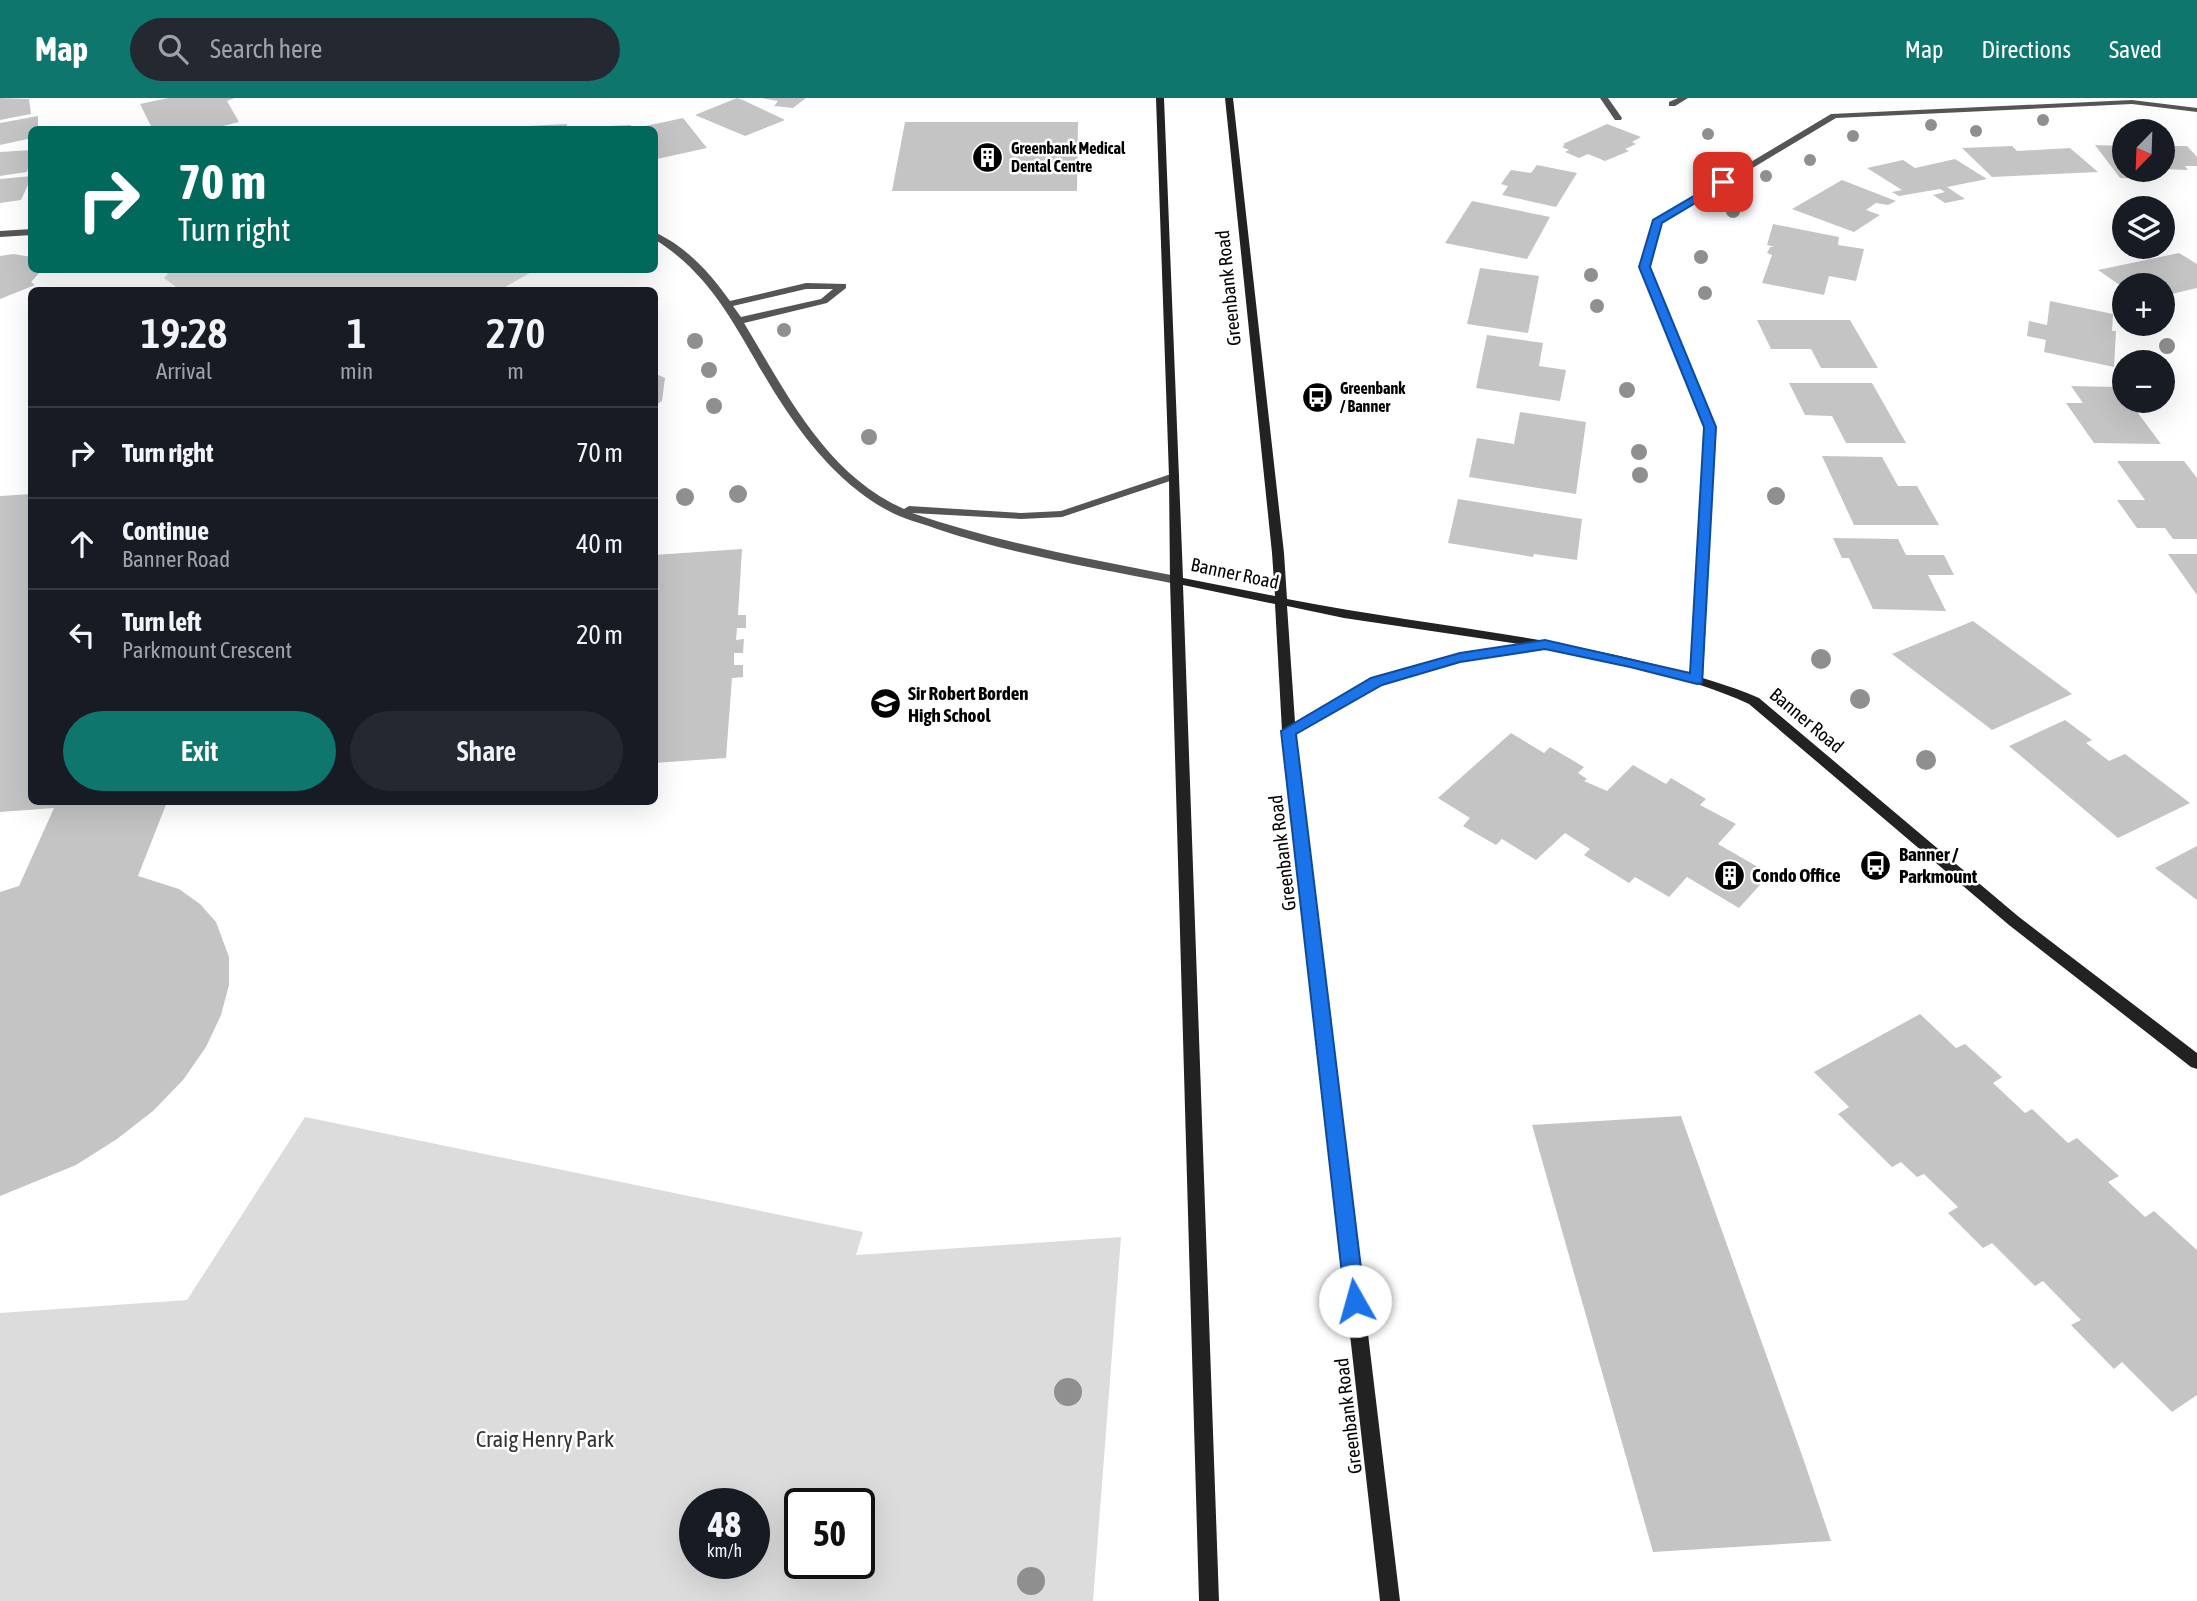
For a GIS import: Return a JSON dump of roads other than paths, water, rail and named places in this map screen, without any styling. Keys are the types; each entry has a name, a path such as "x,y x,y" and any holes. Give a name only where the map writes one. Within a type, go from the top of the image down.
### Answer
{"main road":[{"path":"1160,98 1175,476 1176,580 1209,1601"},
{"name":"Greenbank Road","path":"1229,98 1282,602 1289,731 1390,1601"},
{"name":"Banner Road","path":"1176,580 1344,614 1545,645 1630,662 1730,690 1754,701 2014,921 2197,1062"},
{"path":"1289,731 1377,681 1460,657 1545,645"}],"street":[{"path":"1604,98 1618,117"},
{"path":"1672,104 1684,98"},
{"path":"1697,680 1710,427 1645,267 1657,222 1834,116 2132,102 2197,110"},
{"path":"0,233 28,232"},
{"path":"658,237 706,276 729,304 790,409 829,459 854,483 890,508 968,537 1176,580"},
{"path":"729,304 806,286 843,286 824,301 738,321"},
{"path":"890,508 1021,516 1062,514 1175,476"}],"place":[{"name":"Greenbank Medical Dental Centre","path":"988,157"},
{"name":"Greenbank / Banner","path":"1317,397"},
{"name":"Sir Robert Borden High School","path":"885,704"},
{"name":"Banner / Parkmount","path":"1876,865"},
{"name":"Condo Office","path":"1729,875"}],"park label":[{"name":"Craig Henry Park","path":"545,1439"}]}
